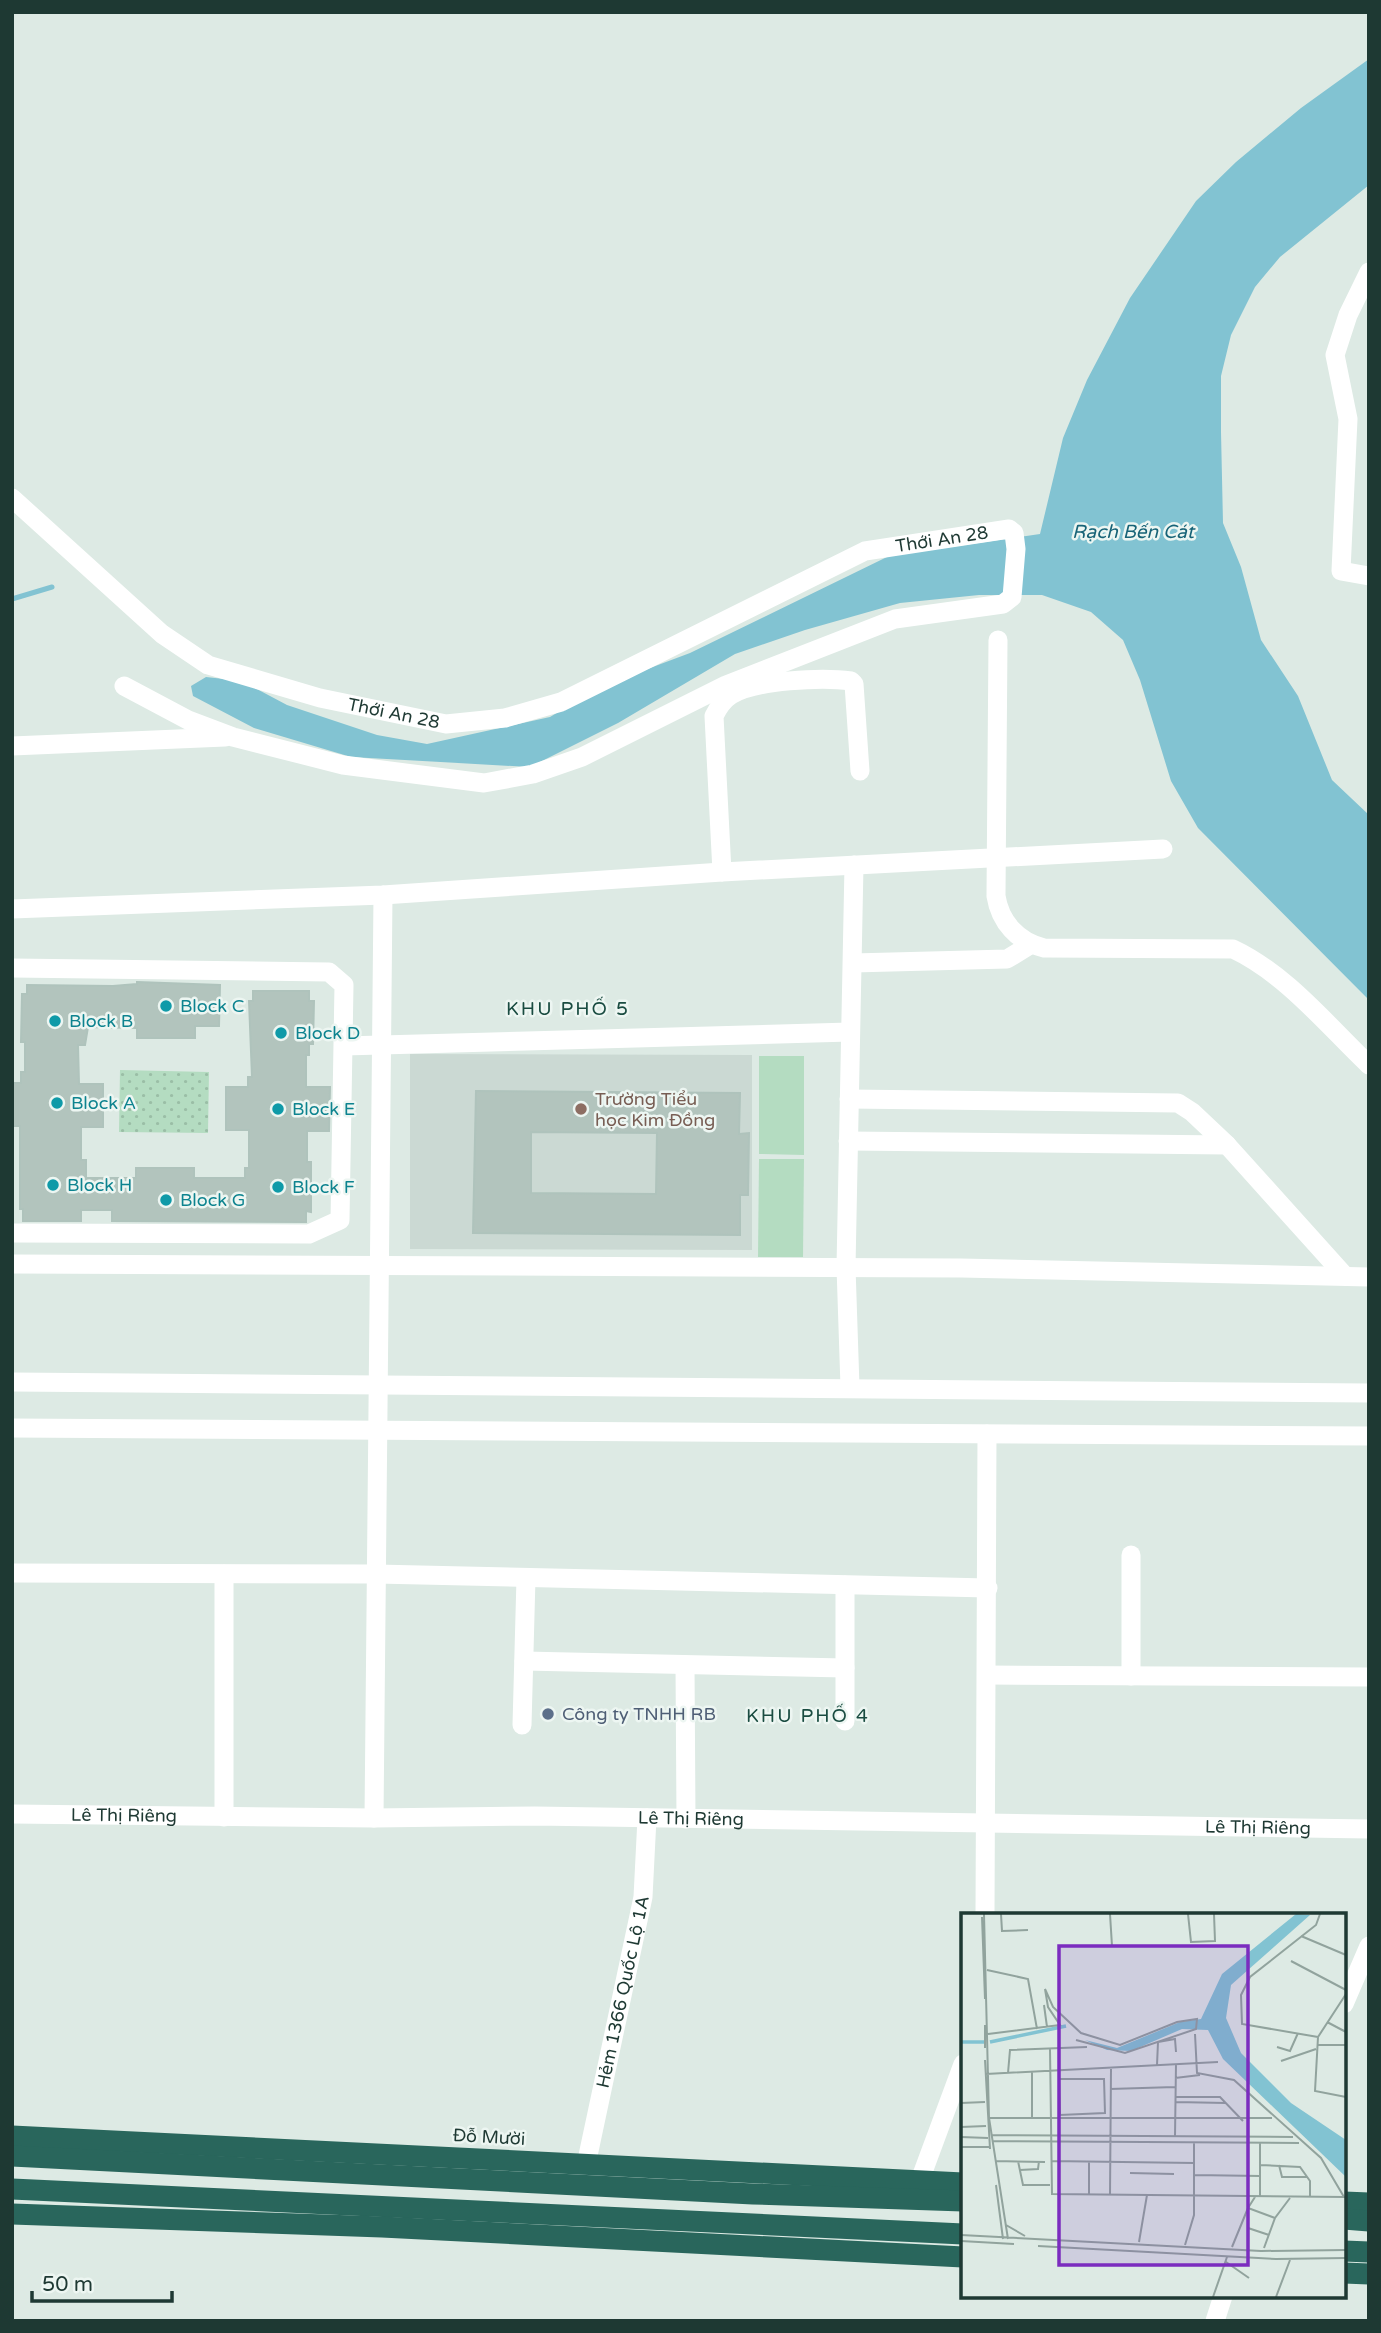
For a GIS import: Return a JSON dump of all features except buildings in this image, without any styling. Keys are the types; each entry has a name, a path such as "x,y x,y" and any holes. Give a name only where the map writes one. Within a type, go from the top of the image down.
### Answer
{"highway":[{"name":"Đỗ Mười","path":"12,2136 961,2183"},
{"path":"12,2156 753,2194 961,2201"},
{"path":"12,2189 961,2234"},
{"path":"1346,2202 1369,2203"},
{"path":"12,2214 382,2227 961,2257"},
{"path":"1346,2219 1369,2221"},
{"path":"1346,2251 1369,2252"},
{"path":"1346,2273 1369,2274"}],"street":[{"path":"1369,272 1348,315 1335,355 1348,419 1341,571 1369,576"},
{"name":"Thới An 28","path":"12,498 162,634 208,665 320,698 446,724 505,718 561,702 865,551 1009,529 1014,533 1016,549 1013,597 1003,604 926,613 883,623 726,685 582,757 533,774 484,783 343,765 233,737 188,720 124,686"},
{"path":"998,640 995,858 998,912 1008,926 1030,945 1044,948 1233,949 1256,960 1282,982 1369,1065"},
{"path":"722,872 714,716 725,699 743,690 777,684 851,681 854,684 860,771"},
{"path":"12,746 233,737"},
{"path":"12,909 383,895 722,872 1163,849"},
{"path":"850,1387 846,1267 854,865"},
{"path":"374,1818 383,895"},
{"path":"853,963 1007,959 1030,945"},
{"path":"12,968 329,972 344,985 340,1220 309,1234 12,1233"},
{"path":"344,1046 850,1032"},
{"path":"849,1099 1178,1103 1192,1112 1227,1146 1345,1276"},
{"path":"848,1141 1227,1146"},
{"path":"12,1264 846,1267 1369,1277"},
{"path":"12,1382 1369,1393"},
{"path":"12,1428 1369,1436"},
{"path":"985,1913 987,1434"},
{"path":"1131,1555 1131,1676"},
{"path":"12,1573 376,1574 988,1588"},
{"path":"224,1574 224,1817"},
{"path":"522,1725 526,1578"},
{"path":"845,1585 845,1721"},
{"path":"524,1661 845,1668"},
{"path":"685,1665 686,1819"},
{"path":"987,1675 1369,1677"},
{"name":"Lê Thị Riêng","path":"12,1814 647,1818 1369,1829"},
{"name":"Hẻm 1366 Quốc Lộ 1A","path":"586,2165 643,1897 647,1818"},
{"path":"1346,1999 1369,1946"},
{"path":"920,2180 961,2069"}],"shaded area":[{"name":"Trường Tiểu học Kim Đồng","path":"410,1054 752,1055 752,1250 410,1249"}],"green space":[{"path":"759,1056 804,1056 804,1155 759,1154"},
{"path":"120,1070 209,1072 208,1133 119,1132"},
{"path":"759,1159 804,1159 803,1257 758,1257"}],"water":[{"name":"Rạch Bến Cát","path":"1369,59 1369,185 1280,257 1255,287 1231,335 1221,376 1221,432 1223,523 1241,567 1261,640 1298,696 1332,780 1369,815 1369,1000 1198,828 1171,781 1140,680 1123,640 1091,612 1042,595 979,595 900,603 805,630 735,654 618,723 530,767 351,757 254,728 193,696 191,686 206,677 242,681 287,705 377,735 427,744 550,717 602,686 690,653 889,556 1040,534 1063,438 1087,380 1130,298 1196,201 1236,162 1301,108"}],"waterway":[{"path":"12,599 52,587"}],"place":[{"name":"Block C","path":"166,1006"},
{"name":"Block B","path":"55,1021"},
{"name":"Block D","path":"281,1033"},
{"name":"Block A","path":"57,1103"},
{"name":"Block E","path":"278,1109"},
{"name":"Trường Tiểu học Kim Đồng","path":"581,1109"},
{"name":"Block H","path":"53,1185"},
{"name":"Block F","path":"278,1187"},
{"name":"Block G","path":"166,1200"},
{"name":"Công ty TNHH RB","path":"548,1714"}],"district":[{"name":"KHU PHỐ 5","path":"568,1008"},
{"name":"KHU PHỐ 4","path":"808,1715"}]}
